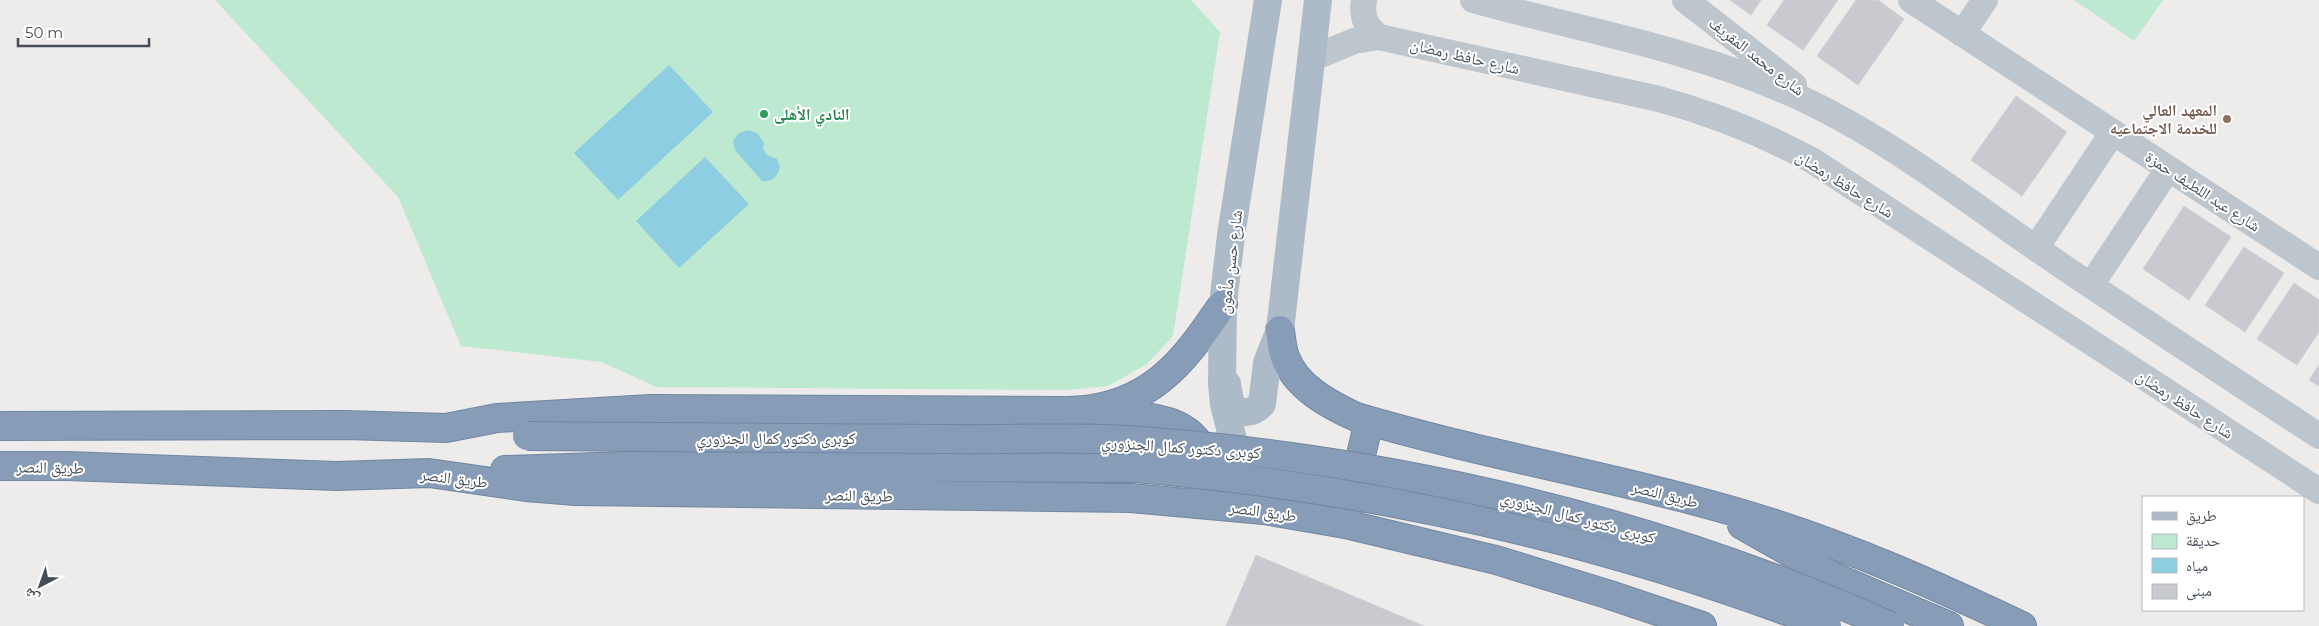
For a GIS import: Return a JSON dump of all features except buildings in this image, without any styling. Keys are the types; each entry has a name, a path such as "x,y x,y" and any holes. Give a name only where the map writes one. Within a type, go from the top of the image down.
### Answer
{"highway":[{"path":"0,426 354,425 446,428 497,418 641,410 1058,412 1093,409 1126,400 1158,383 1184,359 1223,304"},
{"name":"طريق النصر","path":"1280,330 1284,356 1298,379 1318,396 1343,411 1369,421 1710,505 1797,531 1940,587 2022,626"},
{"path":"1093,409 1173,424 1191,436 1206,455 1208,468 1206,481 1196,504"},
{"path":"1345,524 1369,421"},
{"name":"كوبرى دكتور كمال الجنزوري","path":"446,428 527,436 1137,440 1279,455 1420,478 1516,499 1611,524 1706,553 1777,579 1890,626"},
{"name":"طريق النصر","path":"0,466 68,466 337,476 429,473 526,487 625,493 1131,498 1196,504 1278,512 1345,524 1496,560 1702,626"},
{"name":"كوبرى دكتور كمال الجنزوري","path":"429,473 626,466 1136,468 1240,478 1414,505 1552,536 1697,579 1827,626"},
{"path":"1710,505 1783,550 1832,576 1949,626"}],"main road":[{"name":"شارع حسن مأمون","path":"1268,0 1231,235 1223,304 1222,363 1224,404 1234,444 1252,480 1278,512"},
{"path":"1222,363 1232,406 1242,412 1253,412 1262,404 1267,362 1280,330 1318,0"}],"street":[{"path":"1364,0 1362,9 1364,20 1370,30 1379,37"},
{"path":"1473,0 1509,4 1703,59 1748,76 1830,113 1902,155 2036,248 2319,436"},
{"name":"شارع محمد المقريف","path":"1685,0 1830,113"},
{"name":"شارع عبد اللطيف حمزة","path":"1910,0 2168,169 2316,258"},
{"path":"1962,34 1985,0"},
{"name":"شارع حافظ رمضان","path":"1311,59 1354,41 1379,37 1688,107 1752,130 1813,161 2319,491"},
{"path":"2036,248 2113,132"},
{"path":"2091,285 2168,169"}],"green space":[{"name":"النادي الأهلى","path":"215,0 1191,0 1220,32 1173,336 1147,364 1108,386 1066,390 656,387 602,362 461,346 398,197"},
{"path":"2074,0 2163,0 2134,41"}],"water":[{"path":"669,65 713,112 618,200 574,153"},
{"path":"749,130 757,133 764,143 763,149 767,155 777,159 780,167 772,180 762,181 735,150 733,141 739,133"},
{"path":"705,157 749,204 679,268 636,221"}],"place":[{"name":"النادي الأهلى","path":"764,114"},
{"name":"المعهد العالي للخدمة الاجتماعيه","path":"2227,119"}]}
